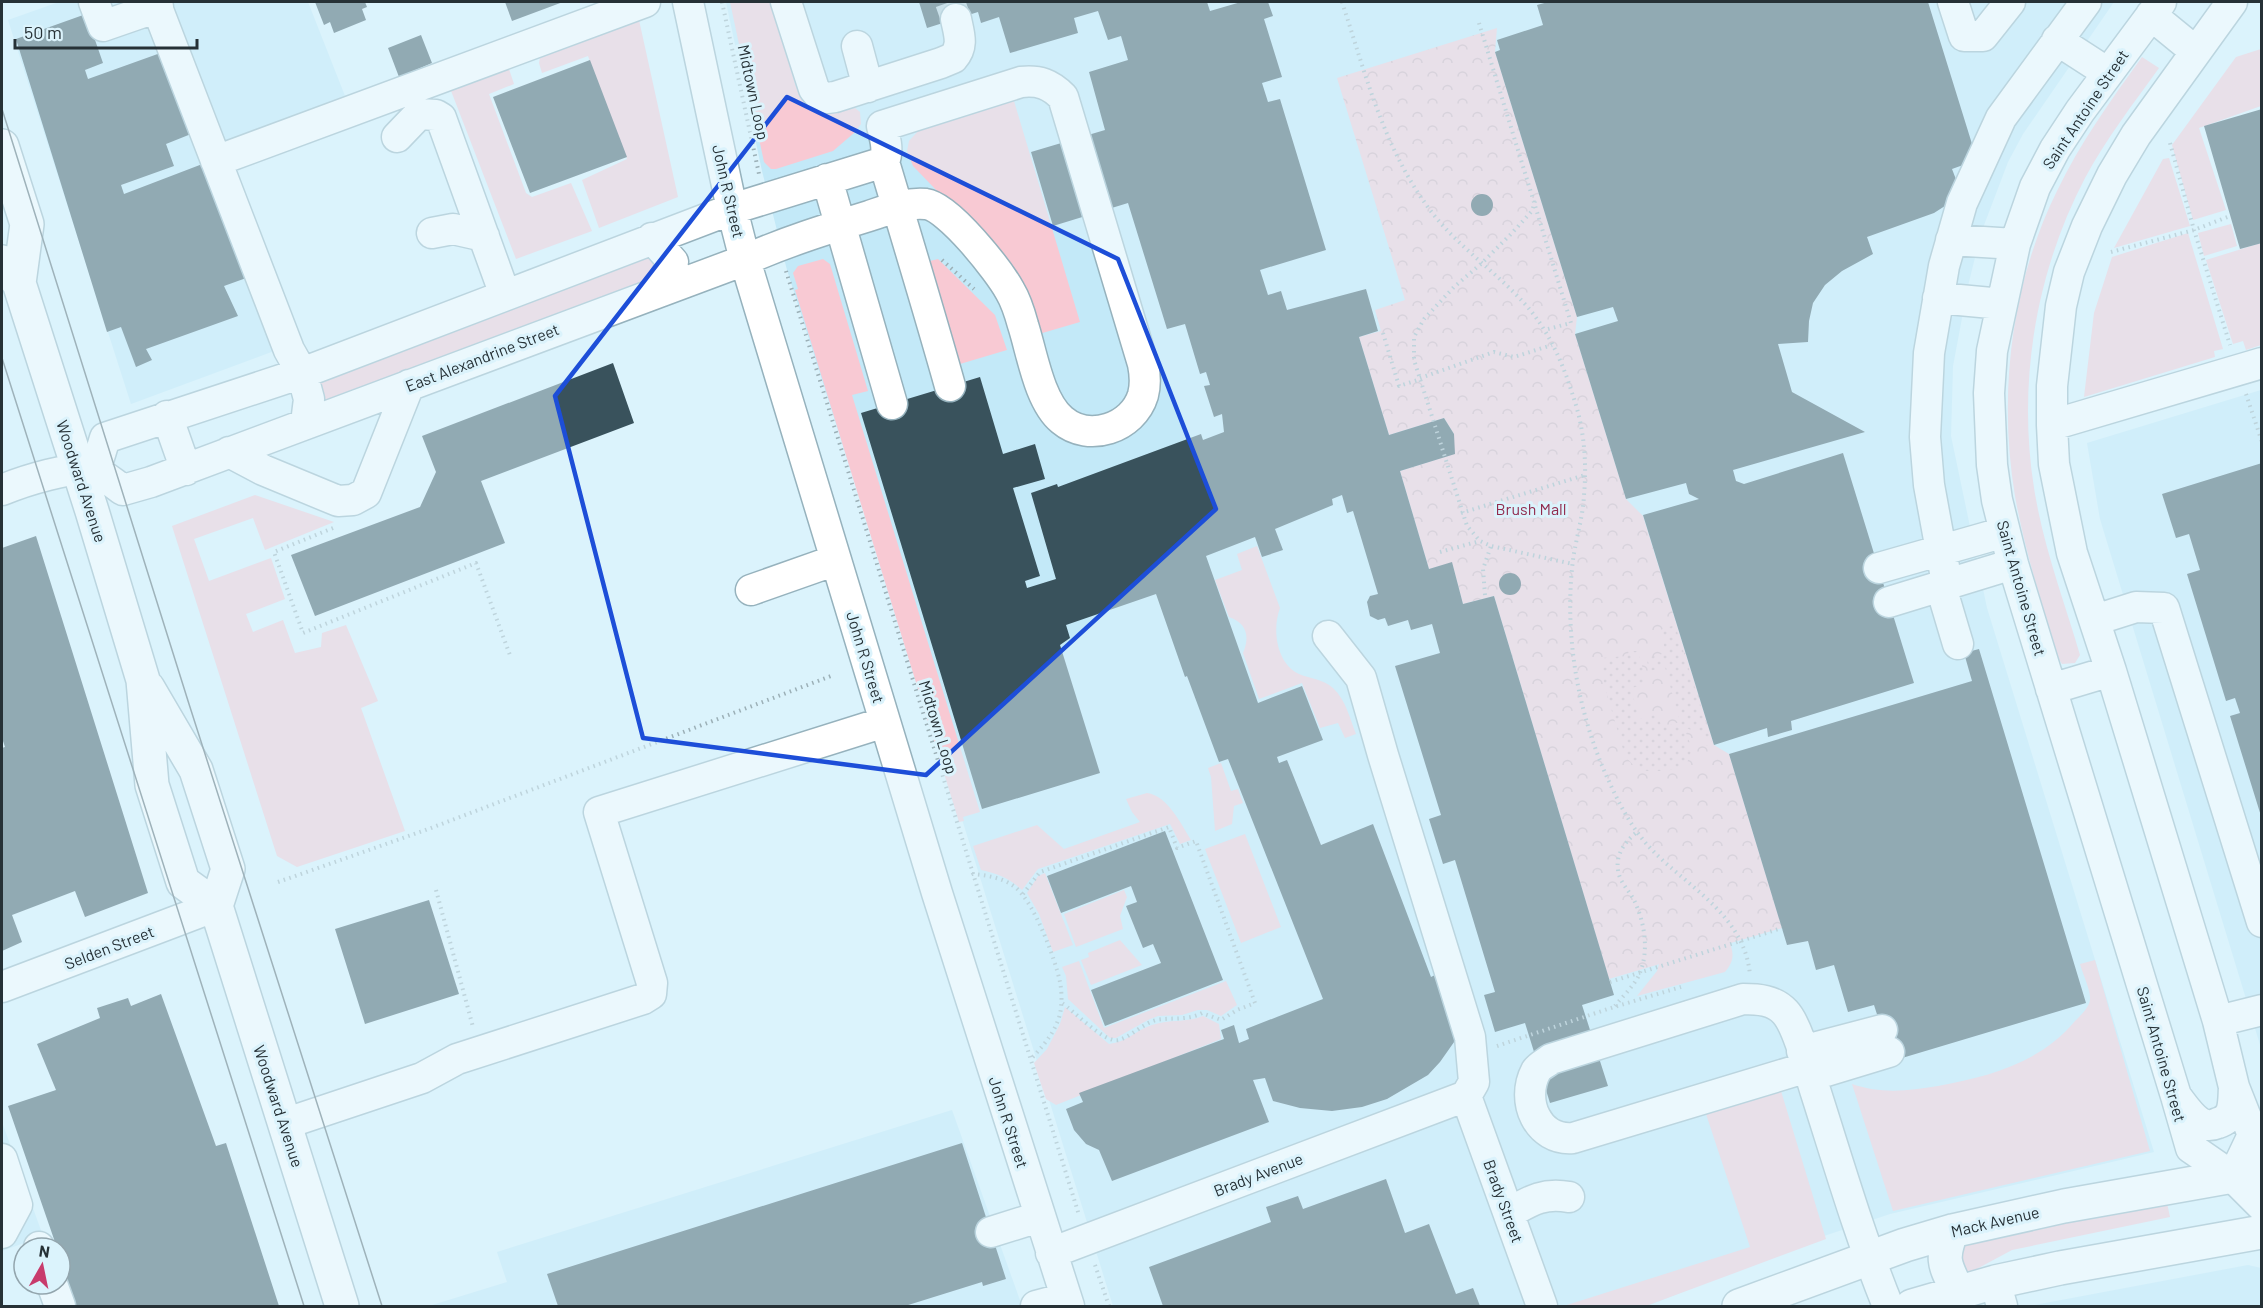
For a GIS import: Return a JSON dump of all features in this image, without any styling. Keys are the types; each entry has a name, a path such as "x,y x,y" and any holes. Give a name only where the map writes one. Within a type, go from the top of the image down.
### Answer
{"main road":[{"name":"Woodward Avenue","path":"2,146 27,224 10,272 86,471 143,680 152,785 183,882 216,906"},
{"name":"Woodward Avenue","path":"143,680 196,770 228,869 216,906 342,1306"},
{"name":"Mack Avenue","path":"1738,1306 1869,1258 1952,1231 2064,1206 2247,1174"},
{"path":"1952,1231 1944,1250 1945,1266 1983,1295"},
{"path":"1912,1306 1983,1295 2060,1268 2262,1232"}],"street":[{"path":"94,2 103,26 157,4 289,350 302,373 309,399 306,423"},
{"path":"216,161 645,2"},
{"name":"John R Street","path":"688,2 745,261 937,893 1067,1302"},
{"path":"786,2 814,89 819,95 827,98 868,87 953,58 959,51 961,40 956,20"},
{"path":"1953,2 1964,36 1983,36 2010,2"},
{"path":"1958,644 1944,597 1947,583 1929,485 1925,437 1929,353 1938,298 1962,203 2001,118 2086,2"},
{"path":"2232,2 2194,51 2136,135 2112,175 2087,226 2069,272 2056,346 2052,386 2052,425 2054,464 2072,553 2111,671 2218,1021 2240,1107 2253,1135 2247,1174"},
{"path":"2156,8 2194,51"},
{"name":"Saint Antoine Street","path":"2156,8 2055,149 2035,187 2014,244 1992,351 1989,393 1992,465 2013,564 2191,1148 2247,1174 2262,1206"},
{"path":"2057,40 2108,74"},
{"path":"857,46 868,87"},
{"name":"East Alexandrine Street","path":"86,471 123,490 186,470 306,423 745,261 779,245 912,204 929,204 941,211 965,233 1011,292 1021,316 1044,395 1052,410 1063,422 1077,429 1094,432 1110,429 1124,422 1136,410 1143,396 1146,380 1143,364 1063,97 1054,88 1043,83 1021,82 882,126 887,155 884,162"},
{"path":"398,137 419,114 436,115 441,118 505,295"},
{"path":"2,490 24,481 86,471 105,438 302,373 732,209 884,162 950,386"},
{"path":"827,179 892,404"},
{"path":"432,233 453,229 484,236"},
{"path":"652,238 673,262 658,292"},
{"path":"1951,240 2014,244"},
{"path":"1938,298 2002,304"},
{"path":"2052,425 2262,363"},
{"path":"229,452 263,470 338,501 353,500 366,493 409,385"},
{"path":"167,416 186,470"},
{"path":"1879,568 2005,532"},
{"path":"750,590 836,560"},
{"path":"1889,602 2013,564"},
{"path":"2095,620 2136,606 2164,608 2262,922"},
{"path":"1328,636 1361,678 1470,1037 1474,1082 1466,1096"},
{"path":"2051,689 2111,671"},
{"path":"284,1124 422,1077 457,1059 643,999 651,994 652,982 599,812 885,722"},
{"name":"Selden Street","path":"2,987 216,906"},
{"path":"1886,1041 1807,1064 1573,1138 1561,1139 1548,1133 1538,1123 1531,1110 1530,1095 1532,1081 1538,1069 1551,1059 1743,999 1772,1003 1784,1010 1793,1021 1807,1064 1869,1258 1888,1306"},
{"path":"2218,1021 2262,1010"},
{"path":"2176,1096 2197,1120 2206,1125 2212,1125 2226,1121 2233,1110 2234,1087"},
{"name":"Brady Street","path":"1466,1096 1542,1306"},
{"name":"Brady Avenue","path":"1051,1253 1466,1096"},
{"path":"2,1159 17,1205 2,1233"},
{"path":"991,1232 1040,1217"},
{"path":"1036,1306 1067,1302"}],"path":[{"name":"Midtown Loop","path":"722,2 759,177"},
{"path":"1342,2 1387,137 1397,160 1431,212 1525,304 1552,345 1574,397 1583,435 1585,475 1573,564 1572,633 1580,697 1606,776 1621,807 1637,832 1654,852 1697,888 1737,933 1746,950 1752,999"},
{"path":"1479,23 1571,323 1544,330"},
{"path":"2170,143 2231,349"},
{"path":"1535,201 1532,211 1482,263 1454,287 1417,328 1413,347 1420,378 1467,526 1480,541 1491,546 1573,564"},
{"path":"2111,252 2194,230 2230,216"},
{"path":"937,255 978,293"},
{"name":"Midtown Loop","path":"784,265 1075,1203"},
{"path":"1383,333 1399,386 1494,352 1514,357 1552,345"},
{"path":"2245,391 2262,442"},
{"path":"1461,513 1585,475"},
{"path":"339,525 274,552 303,633 476,564 511,658"},
{"path":"1440,552 1480,541"},
{"path":"1485,595 1483,569 1491,546"},
{"path":"278,882 423,831 831,676"},
{"path":"1023,894 1040,872 1169,827 1177,848 1196,841 1255,1003 1221,1020 1202,1012 1188,1018 1158,1020 1119,1040 1112,1041 1062,1003"},
{"path":"1486,1050 1614,1007 1638,976 1644,956 1644,934 1639,911 1620,877 1617,859 1627,840 1637,832"},
{"path":"972,874 998,878 1014,886 1023,894 1034,910 1060,983 1062,1003 1054,1031 1030,1060"},
{"path":"436,890 474,1028"},
{"path":"1610,982 1782,928"},
{"path":"1097,1271 1109,1306"}],"highlighted area":[{"path":"787,97 1118,259 1216,509 926,775 643,738 555,396"}],"shaded area":[{"path":"59,2 308,2 345,96 202,152 274,351 131,404 8,20"},
{"path":"726,2 2114,2 2023,134 2008,162 1981,233 1968,286 1953,366 1951,436 1987,608 2154,1152 1890,1214 1824,1236 1647,1306 1113,1306 961,816 787,270 762,171"},
{"path":"2261,390 2261,1048 2100,519 2087,443"},
{"path":"952,1110 1022,1306 429,1306 507,1282 497,1252"},
{"path":"2,1122 43,1236 12,1236 12,1247 2,1251"},
{"path":"2248,1265 2261,1268 2261,1306 2029,1306"}],"green space":[{"path":"730,2 772,2 795,84 800,94 812,107 827,111 855,108 860,112 861,124 833,151 776,169 771,169 764,162"},
{"path":"639,20 678,197 599,228 582,180 627,159 588,56 542,73 539,63 541,52"},
{"name":"Brush Mall","path":"1497,28 1495,52 1577,317 1575,334 1626,499 1643,516 1714,745 1729,754 1782,928 1609,979 1494,596 1463,604 1452,563 1429,569 1400,471 1454,454 1454,434 1444,418 1389,435 1359,337 1381,331 1375,310 1405,300 1337,78"},
{"path":"2261,49 2261,106 2199,128 2226,210 2193,220 2172,145 2236,57"},
{"path":"2142,57 2159,68 2120,122 2085,178 2052,257 2033,340 2028,425 2031,468 2047,547 2080,655 2075,663 2062,664 2058,658 2034,578 2015,496 2008,418 2012,340 2029,264 2041,227 2057,191 2086,139"},
{"path":"507,63 514,84 489,94 526,193 532,197 571,183 592,231 516,259 448,83"},
{"path":"1014,101 1080,322 1039,334 939,193 913,166 907,151 909,141 920,129"},
{"path":"2169,158 2190,226 2114,248 2163,159"},
{"path":"2231,224 2237,246 2204,256 2198,233"},
{"path":"2188,233 2223,349 2214,351 2215,357 2084,397 2094,313 2112,257"},
{"path":"2261,243 2261,345 2246,350 2243,341 2233,344 2206,260"},
{"path":"647,256 657,262 648,281 323,403 323,393 315,381"},
{"path":"823,259 830,264 868,391 852,395 980,812 963,817 964,821 959,822 795,290 798,289 793,273 798,266"},
{"path":"938,259 995,315 1007,350 960,364 930,261"},
{"path":"255,495 334,522 265,550 253,518 194,539 209,581 271,558 285,599 246,614 253,632 283,620 295,653 321,647 322,633 346,625 378,701 361,708 405,831 297,867 277,856 172,526"},
{"path":"1257,546 1280,608 1276,635 1285,662 1299,674 1321,681 1333,688 1344,704 1356,734 1345,738 1338,723 1320,728 1302,683 1259,699 1243,653 1246,641 1245,631 1240,623 1229,617 1215,580 1242,570 1237,554"},
{"path":"1675,625 1713,745 1706,746 1697,734 1684,727 1692,749 1687,763 1680,768 1665,771 1647,771 1635,767 1625,756 1604,684 1602,658 1627,656 1629,651 1638,651 1647,684 1631,688 1639,719 1657,714 1662,727 1680,722 1665,667 1650,671 1646,658 1666,653 1660,630"},
{"path":"1221,763 1231,791 1238,789 1243,803 1234,806 1232,824 1215,831 1211,777 1208,768"},
{"path":"1147,793 1155,795 1168,805 1191,840 1180,844 1170,824 1038,869 1022,890 1003,877 981,870 973,846 1037,825 1064,849 1140,822 1126,799"},
{"path":"1245,834 1281,927 1241,943 1205,849"},
{"path":"1045,873 1073,945 1053,952 1039,914 1027,893 1038,876"},
{"path":"1124,890 1127,897 1120,916 1123,929 1076,947 1064,914"},
{"path":"1728,939 1732,956 1731,964 1725,972 1637,996 1657,971 1662,954"},
{"path":"1120,940 1142,965 1091,985 1081,960 1089,957 1088,953"},
{"path":"2095,960 2150,1151 1893,1211 1852,1084 1884,1090 1927,1088 1976,1078 2013,1066 2046,1047 2087,1008 2090,996 2080,964"},
{"path":"1079,961 1104,1028 1226,981 1237,1005 1221,1016 1207,1010 1198,1010 1182,1015 1158,1016 1116,1038 1110,1038 1068,999 1066,976 1062,967"},
{"path":"1065,1007 1109,1044 1121,1041 1152,1025 1203,1016 1219,1024 1221,1039 1056,1105 1046,1099 1034,1063 1047,1049 1060,1024"},
{"path":"1781,1091 1826,1239 1646,1306 1568,1306 1750,1247 1706,1114"},
{"path":"2167,1203 2170,1217 2012,1250 1971,1272 1964,1271 1957,1247 2018,1232"}],"building":[{"path":"315,2 365,2 367,7 362,9 366,20 334,33 330,22 324,25"},
{"path":"505,2 563,2 512,21"},
{"path":"919,2 1207,2 1210,11 1241,2 1268,2 1273,16 1264,19 1282,77 1262,83 1268,102 1280,99 1326,250 1260,270 1268,295 1281,291 1287,310 1366,289 1378,331 1359,337 1389,435 1444,418 1454,434 1455,454 1400,471 1429,569 1452,562 1463,604 1494,596 1614,995 1582,1005 1608,1086 1550,1103 1525,1023 1495,1032 1484,995 1495,992 1455,860 1443,864 1429,819 1441,815 1395,666 1440,653 1432,624 1411,630 1408,620 1388,626 1385,618 1378,620 1370,616 1367,602 1370,596 1378,594 1353,511 1347,513 1342,495 1332,499 1333,505 1275,529 1283,550 1262,557 1255,537 1206,556 1258,703 1302,686 1323,740 1277,757 1279,763 1287,760 1321,845 1373,824 1431,977 1435,975 1459,1035 1428,1075 1387,1099 1362,1107 1332,1111 1300,1108 1273,1101 1265,1078 1253,1080 1269,1122 1112,1181 1099,1150 1086,1144 1074,1130 1066,1109 1083,1102 1079,1093 1224,1039 1221,1030 1234,1025 1239,1043 1249,1039 1246,1029 1323,999 1228,759 1219,762 1187,676 1185,677 1156,594 1066,625 1070,638 1060,645 1100,773 982,809 861,413 980,377 1003,454 1035,444 1045,479 1013,488 1040,576 1025,581 1027,588 1056,579 1031,493 1057,484 1058,487 1201,434 1203,440 1224,432 1222,414 1214,417 1204,386 1210,385 1206,372 1200,374 1185,324 1167,329 1128,203 1053,226 1031,152 1105,130 1089,72 1128,60 1121,36 1108,40 1098,11 1074,18 1078,33 1010,53 999,17 981,23 978,12 927,28"},
{"path":"1548,2 1928,2 1977,160 1952,169 1962,195 1934,213 1867,237 1873,254 1842,271 1825,285 1813,303 1808,342 1778,344 1792,392 1865,432 1733,470 1736,481 1744,484 1843,453 1914,683 1791,721 1792,730 1768,737 1767,728 1714,745 1643,515 1699,499 1689,494 1686,483 1626,499 1575,334 1618,321 1613,307 1577,317 1495,52 1500,50 1497,40 1543,25 1537,5"},
{"path":"86,14 103,63 85,70 88,79 166,51 196,132 166,144 174,166 121,185 124,194 205,163 249,277 224,286 238,316 146,349 152,360 136,367 121,327 107,332 16,39"},
{"path":"421,35 432,63 399,77 388,48"},
{"path":"590,60 627,157 530,193 493,97"},
{"path":"2262,109 2262,243 2240,249 2204,126"},
{"path":"1482,194 1490,197 1493,205 1490,213 1482,216 1474,213 1471,205 1474,197"},
{"path":"613,363 634,423 481,481 505,543 315,616 291,555 420,507 436,472 422,436"},
{"path":"2262,463 2261,816 2230,716 2240,713 2235,698 2226,701 2187,574 2200,570 2189,534 2176,538 2162,494"},
{"path":"36,536 148,893 85,917 75,891 12,915 22,942 2,951 2,748 5,747 2,738 2,548"},
{"path":"1510,573 1518,576 1521,584 1518,592 1510,595 1502,592 1499,584 1502,576"},
{"path":"1979,649 2086,1003 1892,1061 1874,1005 1848,1012 1834,965 1816,970 1808,941 1787,945 1729,754 1972,681 1964,653"},
{"path":"1165,831 1223,980 1105,1026 1091,990 1161,963 1153,944 1143,948 1126,906 1137,902 1131,886 1061,913 1047,876"},
{"path":"429,900 459,994 365,1024 335,929"},
{"path":"161,994 216,1146 226,1143 279,1306 72,1306 68,1296 72,1296 72,1236 53,1236 8,1106 56,1090 37,1044 100,1018 97,1008 128,998 131,1006"},
{"path":"962,1143 1006,1279 983,1286 982,1282 905,1306 558,1306 547,1274"},
{"path":"1386,1179 1405,1233 1429,1224 1456,1294 1473,1288 1480,1306 1163,1306 1149,1267 1271,1222 1266,1207 1298,1196 1303,1209"}],"tunnel":[{"path":"950,2 956,19"}],"tram line":[{"path":"2,109 189,704 382,1306"},
{"path":"2,358 304,1306"}]}
